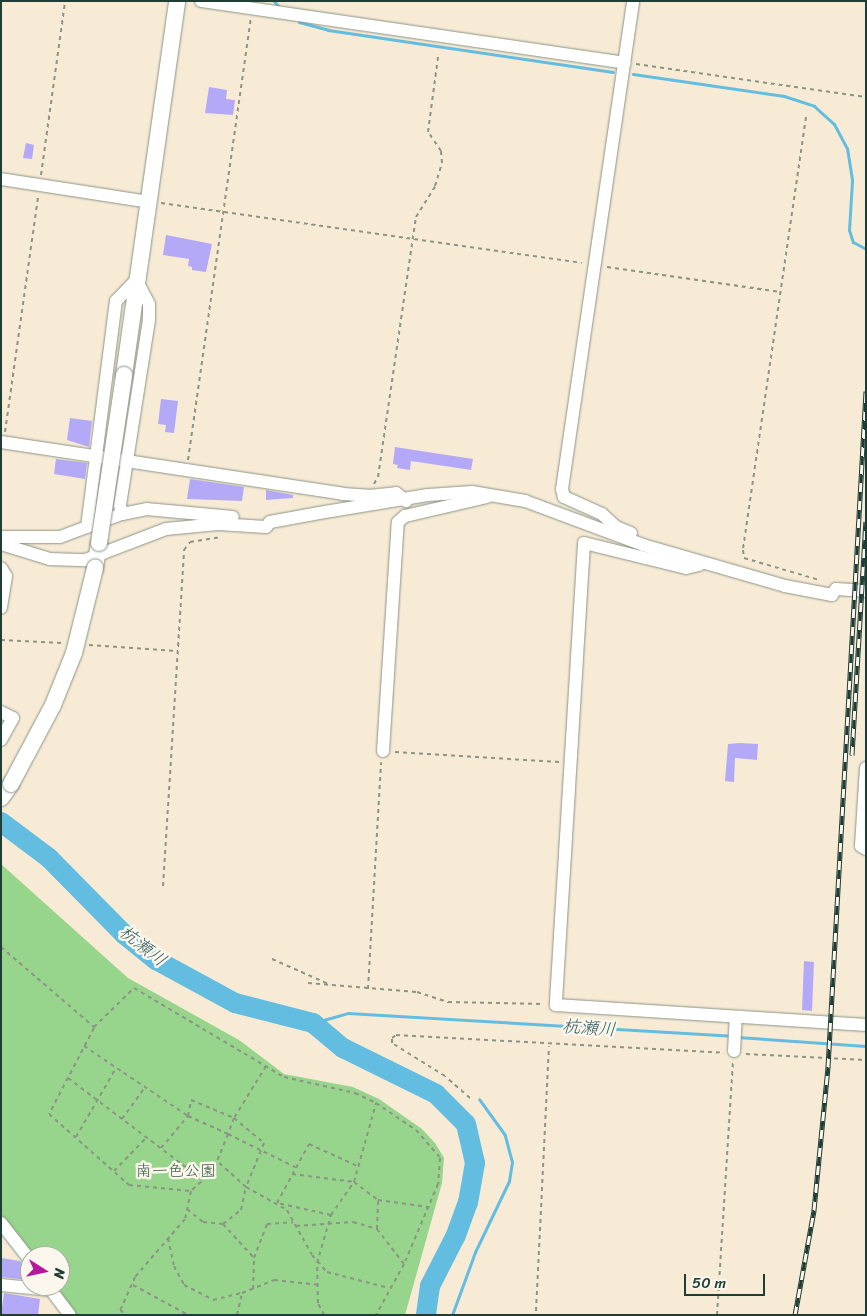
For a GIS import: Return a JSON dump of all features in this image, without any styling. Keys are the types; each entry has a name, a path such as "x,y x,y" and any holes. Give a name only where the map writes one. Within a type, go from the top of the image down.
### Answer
{"street":[{"path":"1,798 54,705 74,653 97,556 178,1"},
{"path":"201,1 252,10 624,62"},
{"path":"633,1 562,489 564,496 602,514 616,527 636,536 643,545"},
{"path":"1,179 149,202"},
{"path":"87,527 116,301 136,280"},
{"path":"122,514 120,505 126,460 149,318 149,304 136,280"},
{"path":"2,443 126,460 343,494 369,496 396,492 406,501"},
{"path":"1,537 60,537 122,514 163,509 270,522 406,501 456,491 525,501 643,545 702,564 832,595 836,589 866,591"},
{"path":"383,751 398,522 405,516 489,495"},
{"path":"1,544 50,559 97,556 166,529 218,524 266,527 270,522"},
{"path":"702,564 686,568 584,543 556,1005 735,1019 866,1025"},
{"path":"1,568 6,576 1,608"},
{"path":"1,712 13,718 1,740"},
{"path":"866,768 861,846 866,849"},
{"path":"734,1053 735,1019"},
{"path":"1,1223 20,1247"},
{"path":"1,1285 20,1286"},
{"path":"56,1296 70,1315"}],"path":[{"path":"2,443 65,1"},
{"path":"187,470 252,10"},
{"path":"374,485 378,477 416,217 435,186 442,163 441,151 428,132 438,57"},
{"path":"624,62 866,98"},
{"path":"806,117 743,550 744,558 830,583 836,589"},
{"path":"149,202 412,239"},
{"path":"163,886 177,651 183,613 184,550 190,542 227,536"},
{"path":"368,989 383,751 570,762"},
{"path":"1,947 94,1027"},
{"path":"272,959 331,985"},
{"path":"308,983 417,992 448,1002 556,1005"},
{"path":"190,1191 129,1185 49,1114 94,1027 134,988 284,1077 355,1093 376,1103 416,1130 440,1158 438,1184 429,1207 404,1264 389,1288 376,1315"},
{"path":"470,1098 445,1076 392,1043 392,1038 396,1035 549,1046 866,1060"},
{"path":"84,1046 188,1116 296,1168"},
{"path":"536,1312 549,1046"},
{"path":"717,1315 734,1053"},
{"path":"127,1315 120,1310 132,1284 185,1219 190,1191 213,1171 216,1159 234,1118 266,1066"},
{"path":"76,1137 116,1068"},
{"path":"68,1078 203,1180"},
{"path":"122,1118 145,1087"},
{"path":"161,1148 188,1116 191,1100 234,1118 264,1143 246,1187 241,1210 223,1224"},
{"path":"317,1263 330,1223 331,1214 354,1182 360,1167 376,1103"},
{"path":"114,1172 147,1137"},
{"path":"277,1203 309,1144 360,1167"},
{"path":"216,1159 246,1187 287,1210 317,1263 320,1285 318,1303 324,1315"},
{"path":"292,1174 354,1182 378,1200 429,1207"},
{"path":"377,1229 378,1200"},
{"path":"277,1203 331,1214"},
{"path":"187,1209 203,1222 223,1224 254,1258"},
{"path":"253,1289 254,1258 267,1224 294,1222"},
{"path":"296,1226 330,1223 363,1224 377,1229 404,1264"},
{"path":"168,1238 174,1266 184,1285 213,1300 242,1293 274,1280 320,1285"},
{"path":"317,1263 334,1275 389,1288"},
{"path":"132,1284 188,1315"},
{"path":"237,1315 242,1293"}],"green space":[{"name":"南一色公園","path":"1,864 128,978 239,1040 284,1074 353,1087 379,1099 422,1129 435,1143 444,1158 442,1183 405,1315 62,1315 50,1296 70,1296 70,1246 21,1246 1,1222"}],"building":[{"path":"209,87 227,90 226,99 235,100 233,115 205,113"},
{"path":"26,143 34,145 32,159 23,158"},
{"path":"166,235 212,244 206,272 192,270 192,267 188,266 189,259 163,255"},
{"path":"161,399 178,401 174,433 165,432 166,425 158,424"},
{"path":"70,418 92,421 89,447 67,440"},
{"path":"395,447 473,459 471,470 411,461 410,470 397,468 398,465 393,464"},
{"path":"56,459 87,463 85,479 54,474"},
{"path":"190,479 244,487 242,501 187,499"},
{"path":"266,490 293,495 293,498 266,500"},
{"path":"728,744 758,744 757,760 735,758 734,782 725,781"},
{"path":"804,961 814,962 812,1011 802,1010"},
{"path":"1,1258 20,1261 20,1279 1,1277"},
{"path":"4,1293 40,1299 38,1315 1,1315"}],"waterway":[{"path":"274,1 279,7"},
{"path":"299,22 328,30 613,72"},
{"path":"633,74 784,96 814,106 834,124 847,148 852,181 849,230 853,242 866,249"},
{"name":"杭瀬川","path":"1,822 49,858 125,935 156,960 235,1003 313,1023 343,1048 436,1094 466,1124 475,1163 468,1202 455,1237 430,1286 426,1315"},
{"name":"杭瀬川","path":"313,1023 348,1013 731,1036"},
{"name":"杭瀬川","path":"737,1037 866,1046"},
{"path":"452,1315 475,1252 509,1181 512,1162 505,1135 479,1099"}],"railway":[{"path":"795,1315 814,1210 828,1067 866,391"},
{"path":"852,755 866,521"}]}
